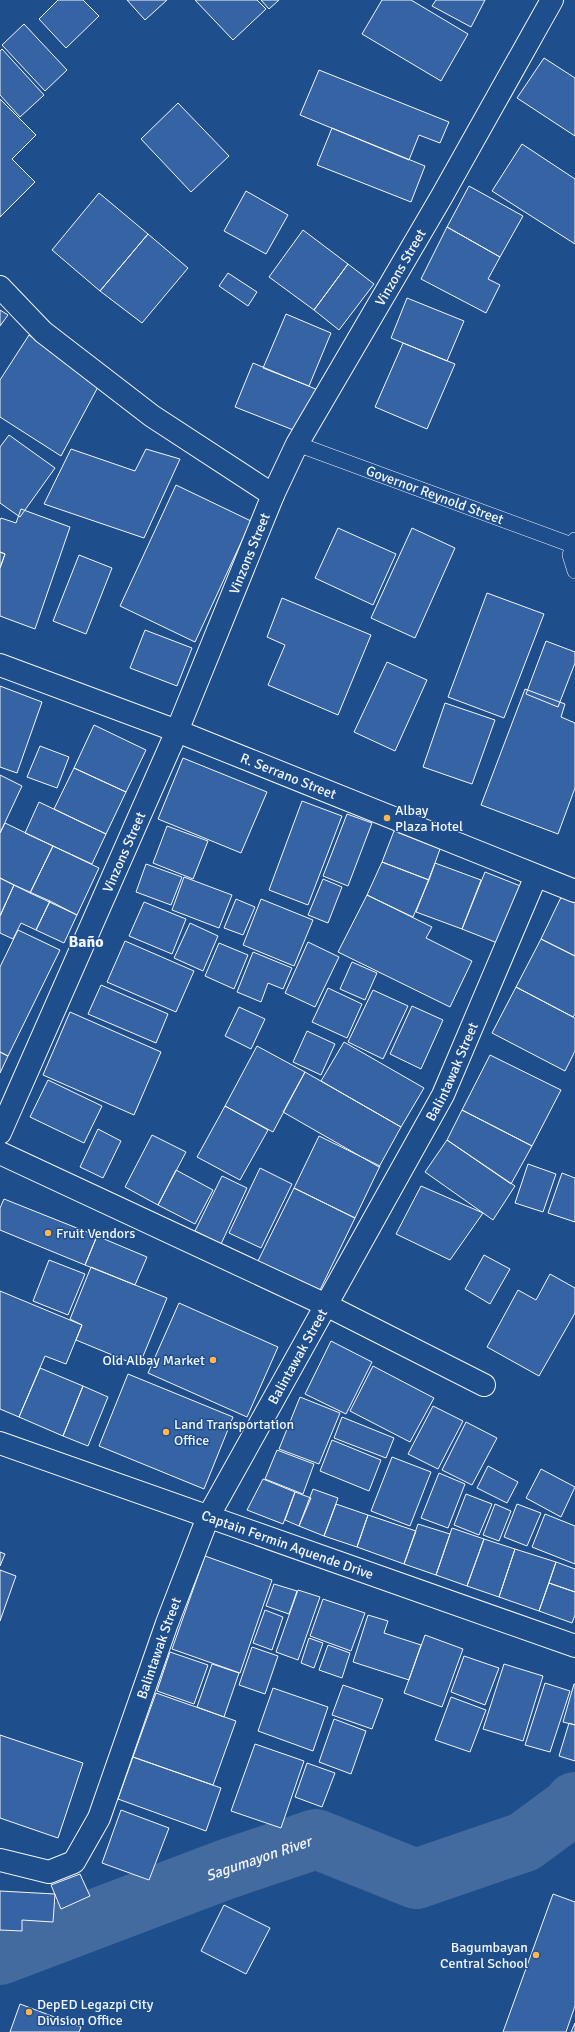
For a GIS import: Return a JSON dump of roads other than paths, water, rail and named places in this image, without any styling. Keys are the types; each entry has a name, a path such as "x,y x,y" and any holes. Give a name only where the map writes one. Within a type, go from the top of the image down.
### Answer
{"street":[{"name":"Vinzons Street","path":"0,1133 177,731 273,495 297,444 442,196 552,0"},
{"path":"0,287 43,332 146,411 273,495"},
{"name":"R. Serrano Street","path":"0,665 177,731 575,891"},
{"name":"Balintawak Street","path":"0,1860 49,1872 74,1862 100,1818 167,1623 208,1517 443,1095 536,876"},
{"path":"0,1153 326,1305 484,1385"},
{"name":"Captain Fermin Aquende Drive","path":"0,1443 575,1646"}],"lane":[{"name":"Governor Reynold Street","path":"297,444 574,542"},
{"path":"574,542 570,555 575,571"}],"waterway":[{"name":"Sagumayon River","path":"0,1955 224,1870 316,1839 416,1879 524,1842 573,1806 575,1802"}],"place":[{"name":"Albay Plaza Hotel","path":"387,818"},
{"name":"Fruit Vendors","path":"48,1233"},
{"name":"Old Albay Market","path":"213,1360"},
{"name":"Land Transportation Office","path":"166,1432"},
{"name":"Bagumbayan Central School","path":"536,1955"},
{"name":"DepED Legazpi City Division Office","path":"29,2012"}],"district":[{"name":"Baño","path":"86,942"}]}
